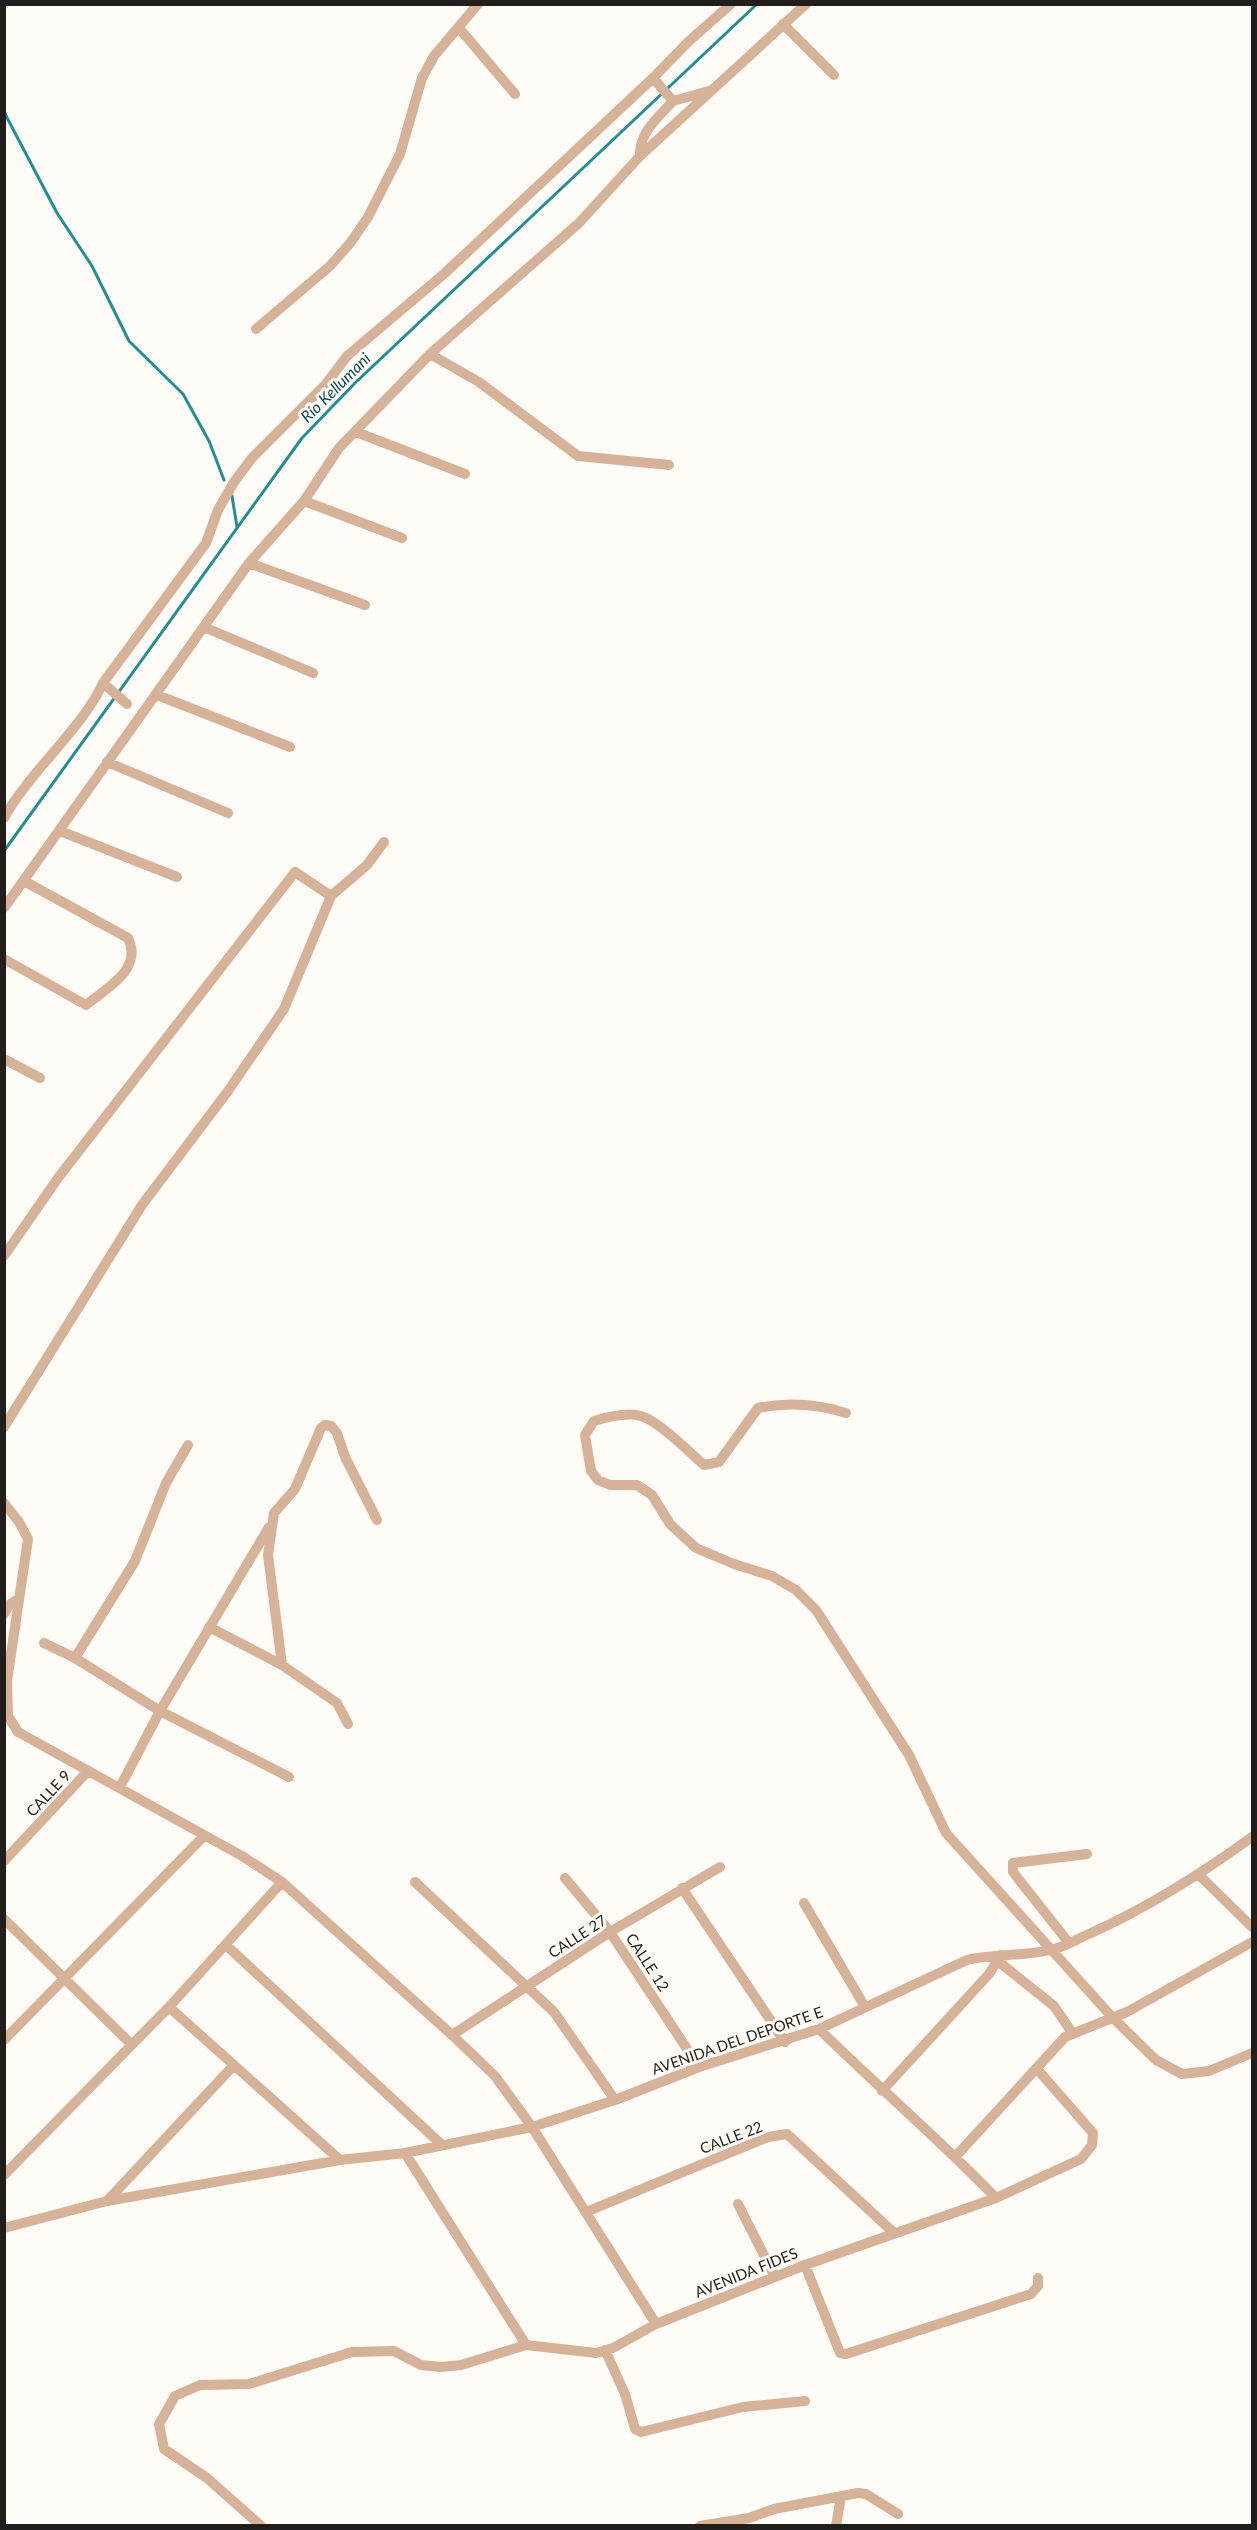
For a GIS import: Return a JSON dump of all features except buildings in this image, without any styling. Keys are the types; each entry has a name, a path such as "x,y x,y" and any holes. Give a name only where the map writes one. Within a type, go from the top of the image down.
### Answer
{"street":[{"path":"256,329 330,266 351,242 368,217 400,154 422,78 434,56 478,4"},
{"path":"4,818 51,753 97,696 107,687 206,543 219,510 234,482 252,458 326,384 347,356 445,273 656,82 688,42 731,4"},
{"path":"4,908 107,762 206,628 249,563 304,501 339,448 430,354 579,223 640,156 806,4"},
{"path":"783,24 834,75"},
{"path":"459,28 515,94"},
{"path":"656,82 671,98"},
{"path":"640,156 640,143 644,134 671,98 709,91"},
{"path":"430,354 479,382 578,456 669,465"},
{"path":"356,432 465,474"},
{"path":"304,501 402,538"},
{"path":"249,563 365,605"},
{"path":"206,628 312,673"},
{"path":"107,687 124,701"},
{"path":"157,695 290,747"},
{"path":"107,762 228,813"},
{"path":"60,831 177,877"},
{"path":"4,1427 142,1205 228,1091 284,1009 331,896 367,866 384,842"},
{"path":"4,1256 58,1178 295,872 331,896"},
{"path":"4,959 86,1005 130,965 134,950 128,938 24,881"},
{"path":"4,1059 39,1078"},
{"path":"846,1413 813,1405 778,1404 758,1408 719,1462 712,1465 704,1465 650,1420 639,1415 609,1417 594,1421 585,1435 591,1471 598,1480 610,1485 637,1485 652,1495 670,1524 696,1548 734,1564 772,1576 796,1590 816,1610 909,1755 946,1833 1000,1895 1054,1949 1113,2018 1156,2060 1182,2074 1209,2072 1252,2053"},
{"path":"120,1787 160,1712 268,1530 274,1513 295,1489 321,1428 325,1425 331,1426 337,1432 345,1457 377,1520"},
{"path":"75,1658 135,1560 166,1483 188,1445"},
{"path":"4,1503 20,1522 28,1539 8,1656 8,1716 18,1732 242,1856 282,1882 452,2035 495,2076 532,2127 656,2324"},
{"path":"274,1513 268,1555 282,1665"},
{"path":"4,1614 9,1605 18,1599"},
{"path":"209,1627 282,1665 337,1703 348,1724"},
{"path":"44,1643 75,1658 160,1712 290,1777"},
{"name":"CALLE 9","path":"4,1861 88,1771"},
{"path":"4,2040 62,1978 204,1836"},
{"name":"AVENIDA DEL DEPORTE E","path":"4,2228 107,2200 340,2160 405,2153 532,2127 615,2100 699,2067 785,2042 819,2029 967,1960 1000,1958 1054,1949 1069,1943 1117,1921 1199,1875 1252,1837"},
{"path":"1069,1943 1013,1872 1013,1863 1087,1854"},
{"name":"CALLE 27","path":"452,2035 610,1932 720,1867"},
{"path":"1199,1875 1252,1927"},
{"name":"CALLE 12","path":"565,1878 610,1932 699,2067"},
{"path":"4,2175 227,1946 282,1882"},
{"path":"415,1882 554,2012 615,2100"},
{"path":"682,1888 785,2042"},
{"path":"804,1904 866,2007"},
{"path":"4,1918 131,2044"},
{"path":"956,2156 1065,2037 1113,2018 1252,1942"},
{"path":"227,1946 441,2144"},
{"path":"882,2091 1000,1958 1054,2006 1073,2034"},
{"path":"169,2007 340,2160"},
{"path":"819,2029 882,2091 956,2156 996,2198"},
{"path":"107,2200 234,2064"},
{"name":"AVENIDA FIDES","path":"526,2345 596,2353 605,2350 656,2324 893,2232 996,2198 1081,2159 1092,2145 1093,2133 1037,2069"},
{"name":"CALLE 22","path":"586,2212 768,2137 787,2134 893,2232"},
{"path":"261,2526 207,2478 164,2449 159,2424 175,2396 200,2385 249,2384 352,2352 394,2351 421,2365 441,2367 461,2365 526,2345 405,2153"},
{"path":"738,2204 775,2277"},
{"path":"805,2265 840,2353 846,2354 1031,2294 1038,2286 1038,2278"},
{"path":"605,2350 625,2394 635,2429 641,2432 743,2406 806,2401"},
{"path":"700,2526 748,2522 774,2509 858,2493 866,2494 898,2514"},
{"path":"836,2526 841,2496"}],"waterway":[{"name":"Río Kellumani","path":"4,851 302,438 355,383 757,4"},
{"path":"4,112 57,213 92,266 129,341 183,394 209,441 224,480"},
{"path":"232,496 237,527"}]}
